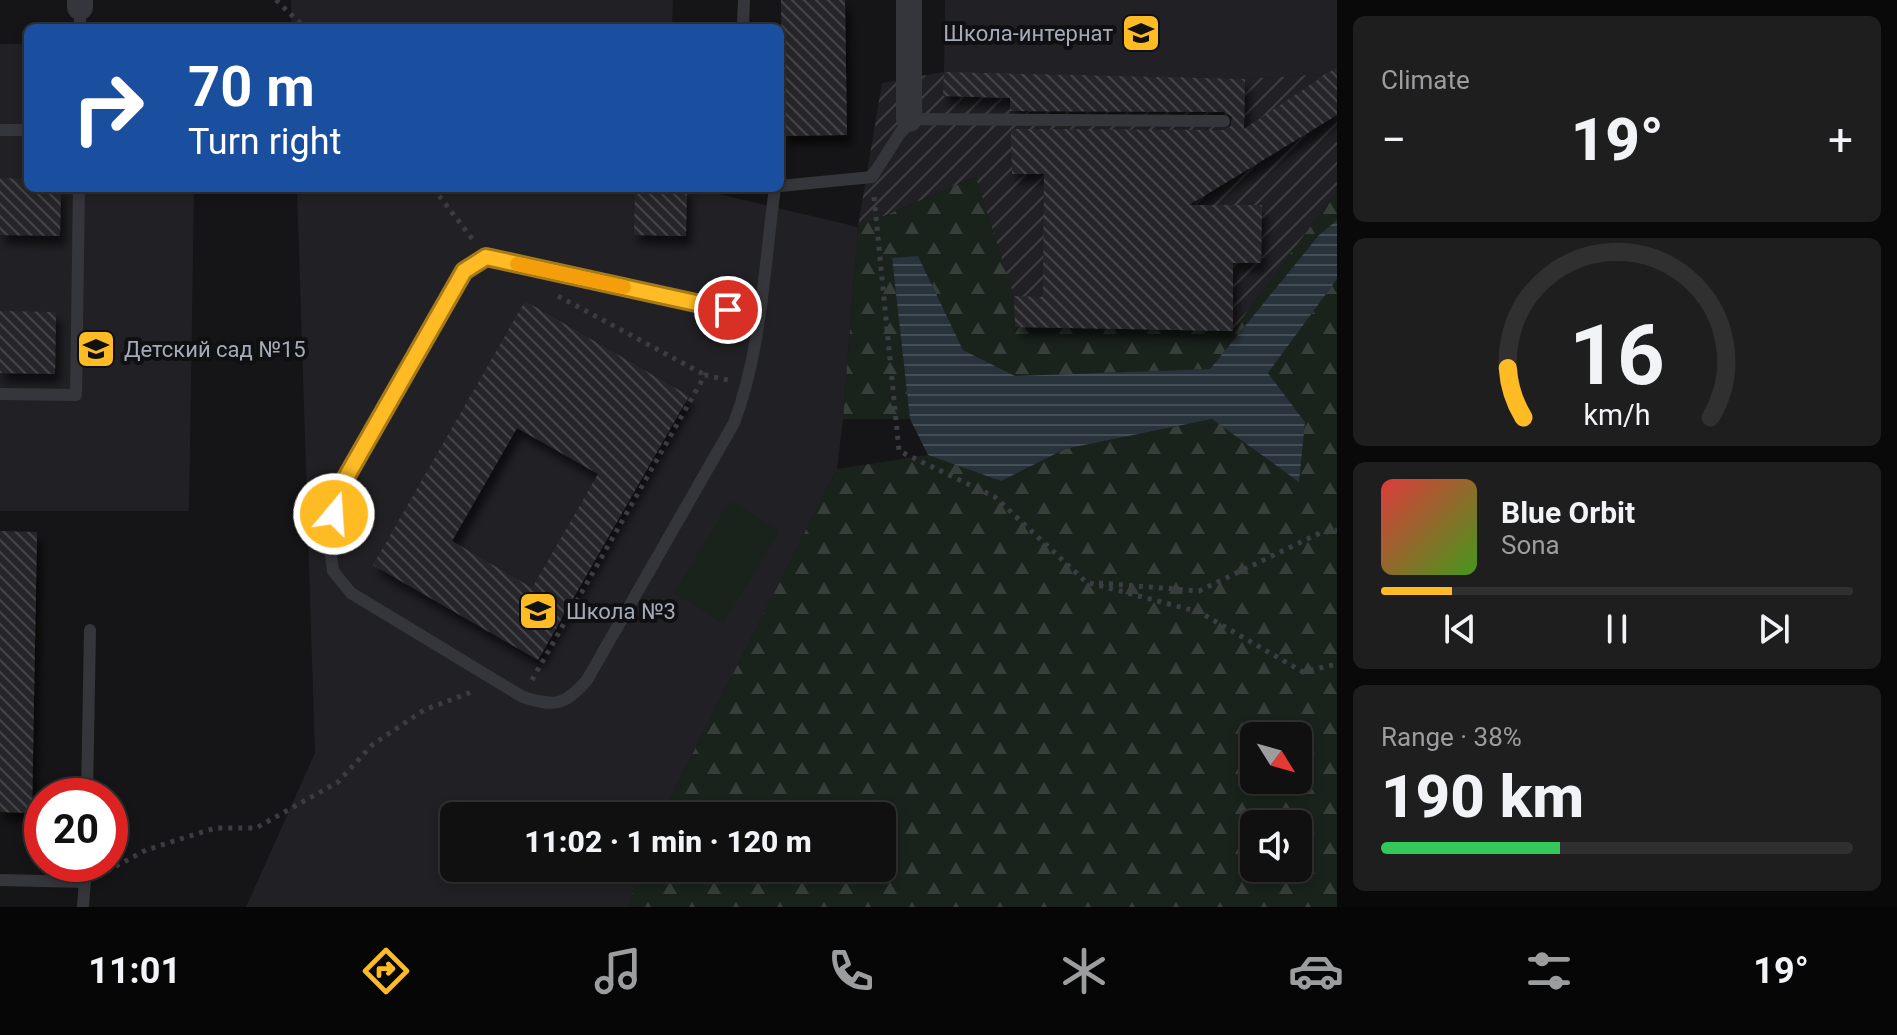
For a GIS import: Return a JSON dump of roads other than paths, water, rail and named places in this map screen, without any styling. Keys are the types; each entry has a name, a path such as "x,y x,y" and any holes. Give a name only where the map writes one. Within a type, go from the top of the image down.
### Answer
{"street":[{"path":"909,0 909,119"}],"lane":[{"path":"743,24 744,0"},
{"path":"784,186 872,177 909,119 1224,121"},
{"path":"0,130 24,130"},
{"path":"0,394 76,395 79,192"},
{"path":"759,317 486,257 464,271 340,488 329,540 333,571 351,593 523,697 549,705 572,697 587,680 734,423 749,385 759,317 776,192"},
{"path":"87,778 90,630"},
{"path":"0,880 24,881"},
{"path":"83,907 85,882"}],"place":[{"name":"Школа-интернат","path":"1141,33"},
{"name":"Детский сад №15","path":"96,349"},
{"name":"Школа №3","path":"538,611"}]}
